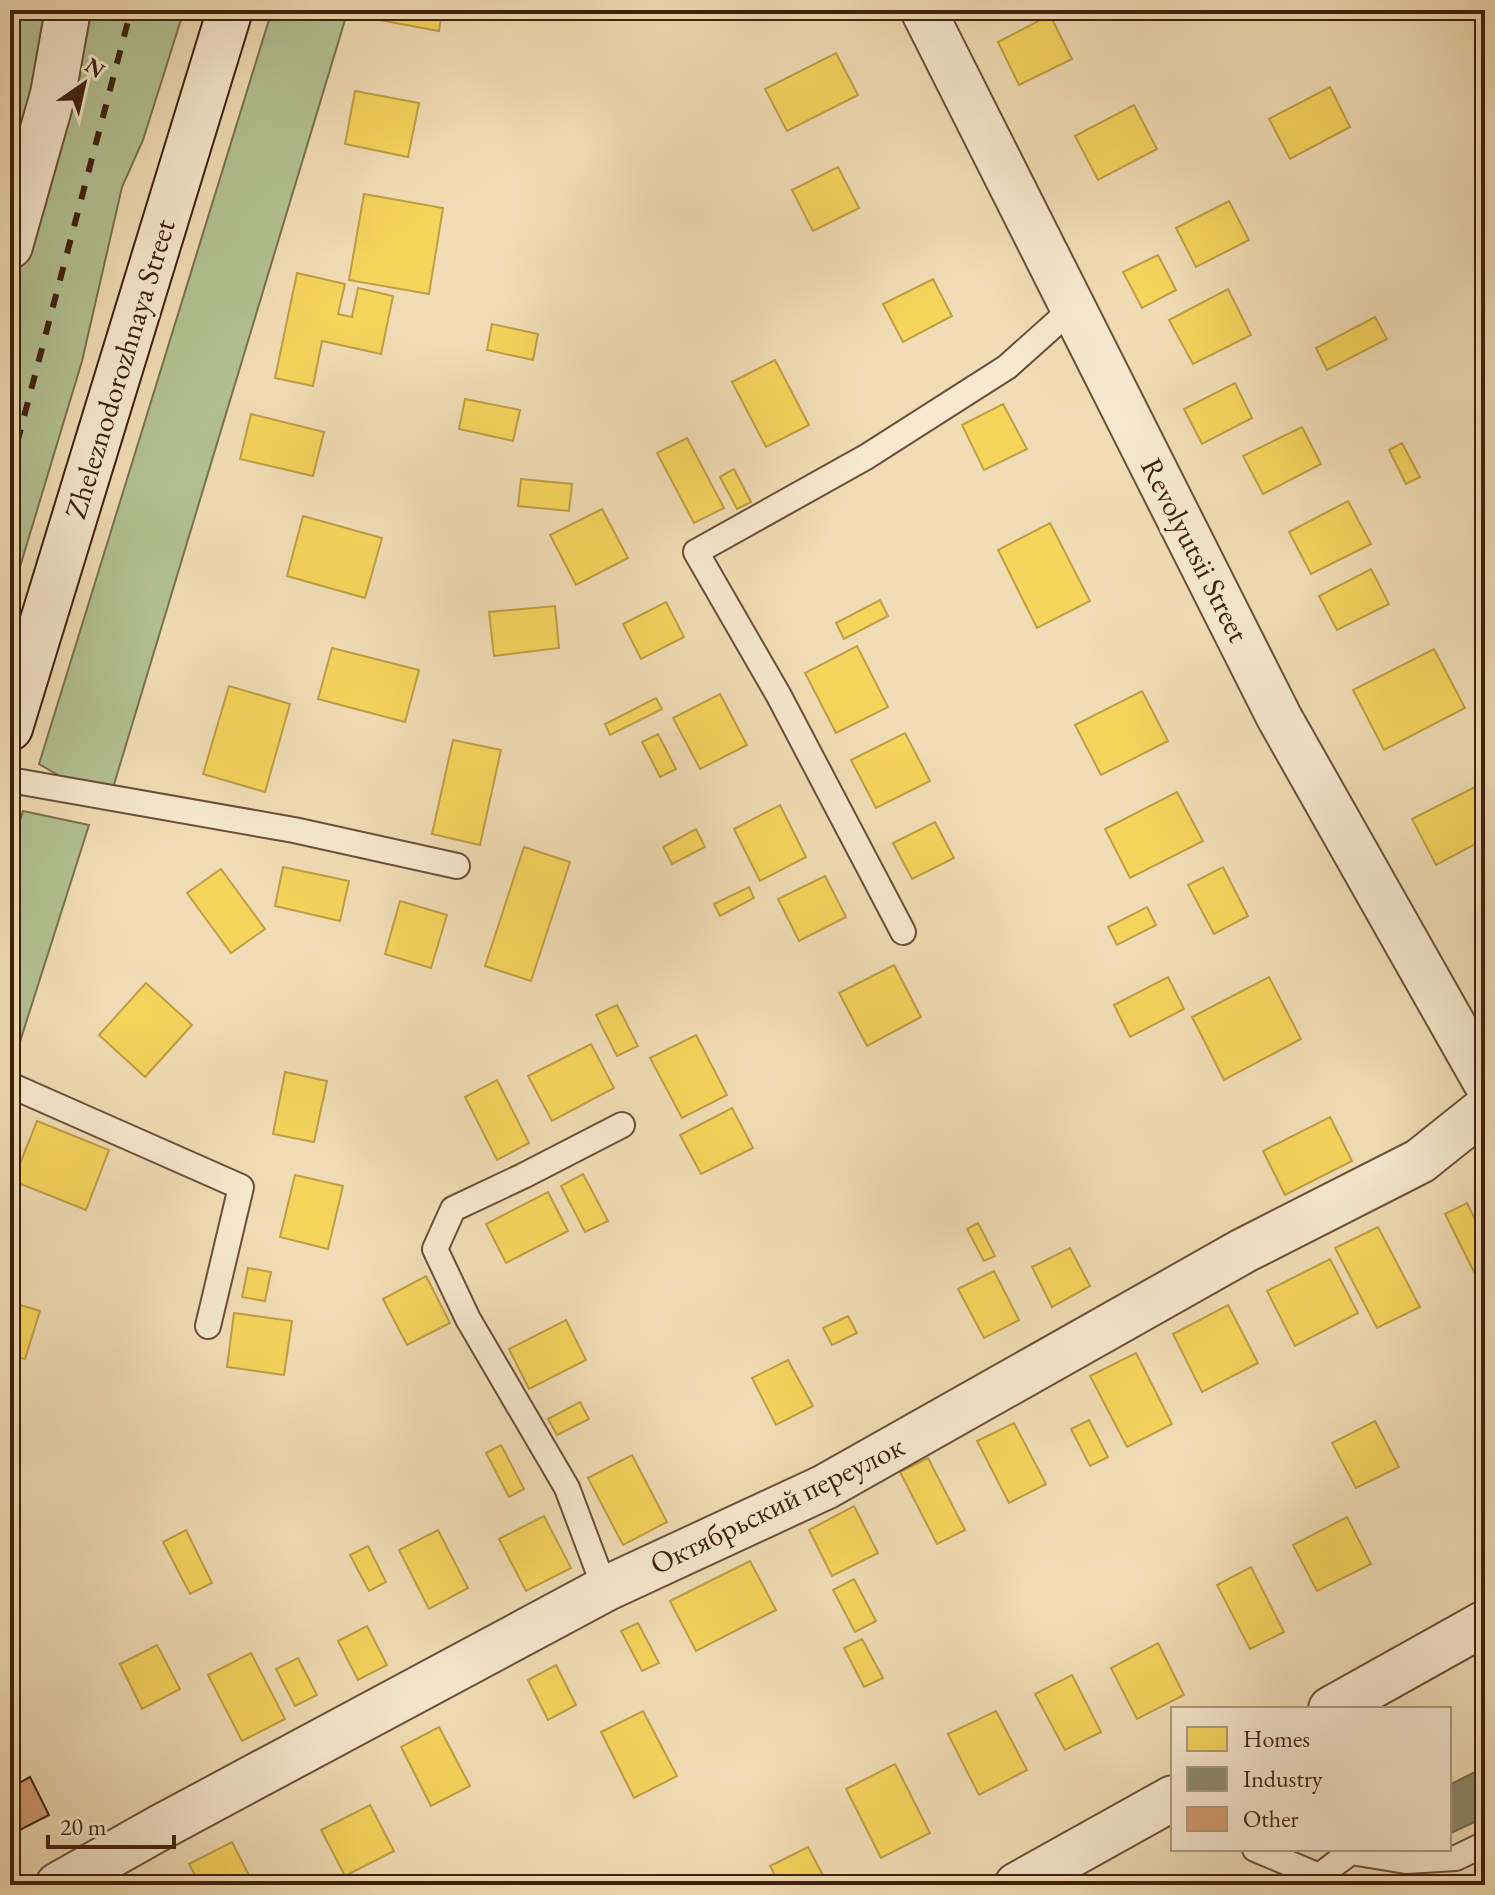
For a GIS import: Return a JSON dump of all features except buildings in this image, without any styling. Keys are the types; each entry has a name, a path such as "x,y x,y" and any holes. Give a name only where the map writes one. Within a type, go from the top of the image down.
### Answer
{"street":[{"path":"10,246 53,94 68,10"},
{"name":"Zheleznodorozhnaya Street","path":"10,728 230,10"},
{"name":"Revolyutsii Street","path":"923,10 1279,717 1485,1081"},
{"name":"Октябрьский переулок","path":"58,1885 605,1589 825,1487 1243,1251 1420,1161 1485,1109"},
{"path":"1335,1707 1485,1623"},
{"path":"1017,1885 1171,1799"}],"lane":[{"path":"903,932 779,696 696,552 866,457 1007,367 1074,307"},
{"path":"10,780 294,830 457,866"},
{"path":"10,1085 241,1187 208,1326"},
{"path":"605,1589 567,1488 468,1319 435,1249 453,1209 622,1125"},
{"path":"1259,1851 1317,1880 1351,1852 1406,1861 1456,1858 1485,1844"}],"green space":[{"path":"10,10 55,10 10,187"},
{"path":"85,10 184,10 143,140 122,187 82,361 10,600 10,289 58,124"},
{"path":"272,10 348,10 112,791 60,776 39,764"},
{"path":"23,811 89,825 10,1073 10,853"}],"railway":[{"path":"10,470 131,10"}]}
